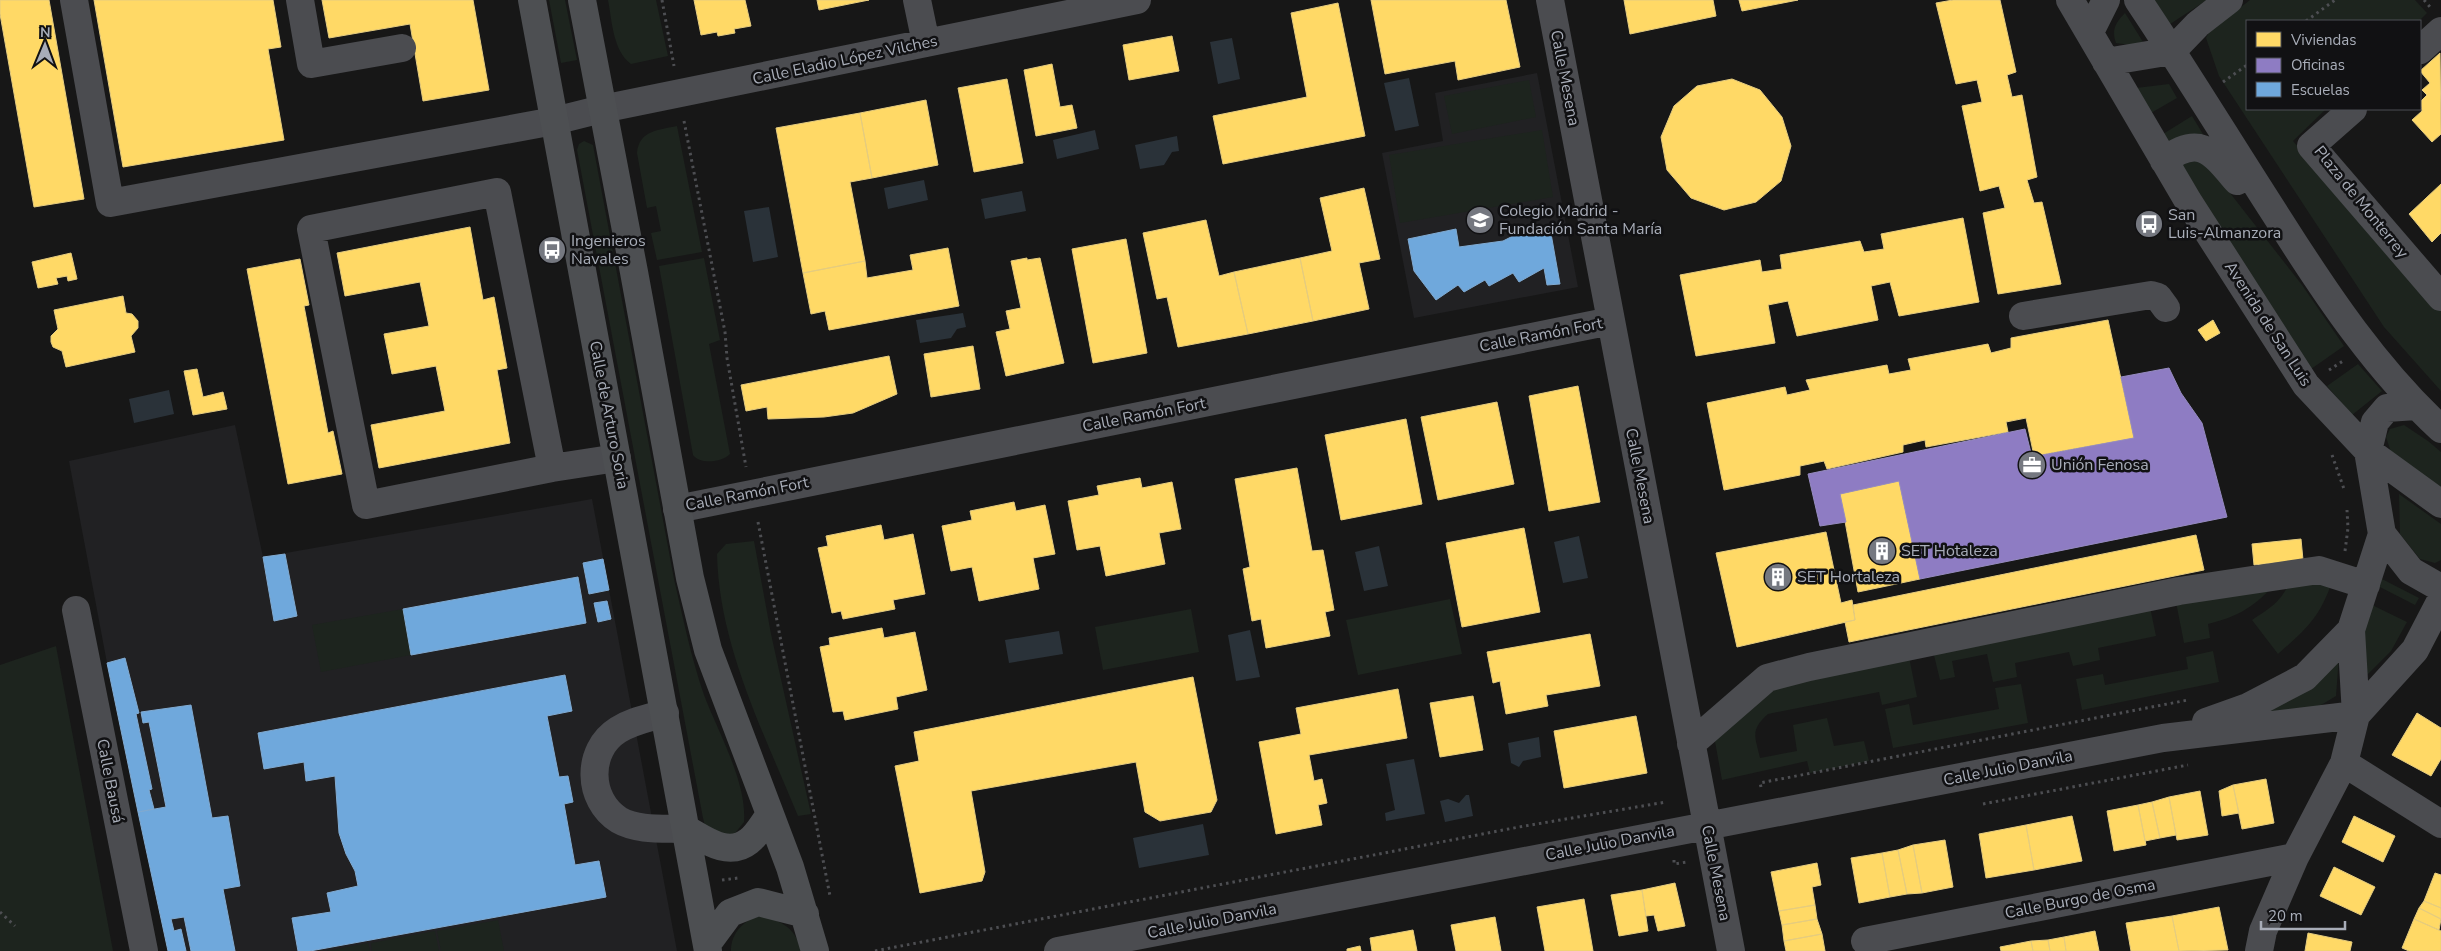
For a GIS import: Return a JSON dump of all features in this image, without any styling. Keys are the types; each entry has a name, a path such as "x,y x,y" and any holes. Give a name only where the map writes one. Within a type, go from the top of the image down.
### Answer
{"main road":[{"name":"Calle de Arturo Soria","path":"532,0 707,948"},
{"path":"582,0 690,578 708,650 769,816 790,867 815,951"},
{"path":"686,829 720,848 734,847 748,842 769,816"},
{"name":"Calle de Arturo Soria","path":"707,948 730,913 758,902 805,914"}],"street":[{"name":"Calle Eladio López Vilches","path":"74,0 110,203 554,121 679,93 1137,0"},
{"path":"300,0 311,64 402,48"},
{"path":"917,0 926,43"},
{"name":"Calle Mesena","path":"1550,0 1731,951"},
{"name":"Avenida de San Luis","path":"2070,0 2164,161 2306,385 2368,451 2441,504"},
{"path":"2090,32 2106,0"},
{"path":"2138,0 2304,258 2365,346 2416,406 2441,429"},
{"path":"2106,62 2172,51 2198,24 2229,0"},
{"path":"2421,49 2441,31"},
{"name":"Plaza de Monterrey","path":"2352,110 2310,146 2435,278"},
{"path":"2164,161 2177,151 2191,147 2213,153 2304,258"},
{"path":"552,468 497,192 311,229 366,505 552,468 617,458"},
{"path":"2023,316 2151,295 2158,297 2166,308"},
{"name":"Calle Ramón Fort","path":"677,509 1611,321"},
{"name":"Calle Julio Danvila","path":"2163,738 2248,707 2305,677 2350,630 2354,581 2382,534 2368,451 2375,422 2387,408 2416,406"},
{"path":"2382,534 2411,571 2441,588"},
{"path":"1691,744 1768,678 1809,667 2179,591 2319,570 2354,581"},
{"path":"2356,715 2415,650 2441,600"},
{"name":"Calle Bausá","path":"76,610 144,951"},
{"path":"2259,951 2263,931 2295,857 2344,763 2356,715 2350,630"},
{"path":"665,713 617,730 604,742 596,758 594,775 597,793 606,808 619,820 635,827 686,829"},
{"name":"Calle Julio Danvila","path":"1058,951 2163,738 2356,715"},
{"path":"2344,763 2441,824"},
{"name":"Calle Burgo de Osma","path":"1866,941 2295,857"}],"path":[{"path":"662,0 713,263 725,332 727,358 752,493 801,738 823,860"},
{"path":"2307,20 2334,0"},
{"path":"2306,385 2365,346"},
{"path":"2328,448 2345,492"},
{"path":"2347,509 2354,581"},
{"path":"1760,783 2193,700"},
{"path":"1978,804 2189,765"},
{"path":"876,951 1519,827 1666,802"},
{"path":"1673,852 1674,864 1713,858"},
{"path":"696,885 744,877"},
{"path":"0,912 15,926"}],"shaded area":[{"path":"549,0 565,0 577,60 561,63"},
{"path":"608,0 656,0 668,56 631,64 620,51 617,44"},
{"path":"2151,0 2207,0 2167,26"},
{"path":"2250,0 2415,0 2427,13 2420,20 2246,20 2246,110 2325,110 2293,141 2441,311 2441,391 2384,327 2219,76 2206,38 2209,32"},
{"path":"2125,13 2143,42 2130,45 2116,43 2114,30"},
{"path":"1232,38 1240,79 1218,84 1210,42"},
{"name":"Colegio Madrid - Fundación Santa María","path":"1537,73 1578,287 1414,318 1382,153 1443,141 1435,93"},
{"path":"1409,78 1419,126 1395,131 1384,83"},
{"path":"1529,80 1536,117 1452,134 1444,96"},
{"path":"2169,84 2177,98 2151,113 2136,88"},
{"path":"2192,116 2209,144 2171,147 2163,134"},
{"path":"677,126 702,252 657,260 651,233 661,231 656,206 647,208 637,153 639,145 646,135 657,130"},
{"path":"1095,130 1099,149 1057,159 1053,140"},
{"path":"1542,130 1553,197 1400,223 1389,155"},
{"path":"1177,136 1179,151 1172,152 1164,165 1140,169 1135,145"},
{"path":"584,141 593,145 674,579 687,637 704,695 730,757 741,790 744,822 732,837 705,826 703,818 577,150 579,144"},
{"path":"2192,153 2212,170 2302,285 2344,346 2311,369 2179,164"},
{"path":"924,180 928,200 888,209 884,188"},
{"path":"1022,191 1026,211 985,219 981,199"},
{"path":"769,207 778,257 753,262 744,211"},
{"path":"704,258 720,340 709,344 730,454 722,459 711,461 701,460 693,455 659,266"},
{"path":"963,313 966,327 957,329 951,338 920,343 916,320"},
{"path":"2358,364 2382,391 2352,415 2327,386"},
{"path":"169,390 174,414 134,423 129,399"},
{"path":"235,425 263,557 592,499 677,951 168,951 107,663 69,461"},
{"path":"2404,425 2441,452 2441,488 2392,455 2386,437 2390,429"},
{"path":"2399,494 2441,524 2441,560 2435,563 2420,559 2400,534"},
{"path":"1579,536 1588,578 1563,583 1554,542"},
{"path":"754,541 771,634 811,814 798,816 758,721 735,655 726,622 717,554 726,544"},
{"path":"1379,546 1388,586 1364,591 1355,552"},
{"path":"2382,579 2419,598 2415,605 2378,586"},
{"path":"2332,582 2322,605 2311,622 2278,654 2252,620 2277,601 2288,585"},
{"path":"2273,587 2244,611 2208,624 2210,638 2184,643 2176,602"},
{"path":"1450,599 1462,654 1358,675 1346,620"},
{"path":"2370,604 2407,622 2391,651 2362,680 2359,637"},
{"path":"2150,607 2156,636 2098,648 2100,660 2073,666 2069,652 2015,663 2017,677 1993,682 1987,654 1952,661 1955,677 1940,680 1933,651"},
{"path":"403,609 411,655 321,672 312,625"},
{"path":"1191,609 1199,652 1103,670 1095,627"},
{"path":"1250,630 1260,677 1236,681 1228,635"},
{"path":"1059,631 1063,654 1009,663 1005,640"},
{"path":"56,646 113,951 0,951 0,665"},
{"path":"2213,651 2219,682 2082,710 2076,679 2103,674 2105,685 2188,669 2186,657"},
{"path":"2339,656 2336,696 2316,708 2248,722"},
{"path":"1909,657 1917,697 1882,705 1879,692 1768,714 1756,729 1755,734 1760,758 1797,751 1793,725 1827,718 1834,746 1864,741 1869,761 1810,773 1807,761 1722,780 1714,736 1773,688"},
{"path":"2021,684 2028,723 1893,748 1885,709 1909,704 1913,725 1999,709 1995,688"},
{"path":"1539,737 1541,757 1523,761 1519,767 1511,763 1508,743"},
{"path":"1414,759 1425,814 1386,821 1385,813 1395,810 1386,764"},
{"path":"1466,795 1469,795 1473,816 1445,822 1440,801 1448,799 1459,803"},
{"path":"1203,824 1209,855 1139,868 1133,838"},
{"path":"761,916 782,923 792,931 801,951 731,951 733,938 740,928 749,920"},
{"path":"498,920 504,951 441,951 437,931"},
{"path":"435,931 439,951 372,951 371,943"},
{"path":"368,943 370,951 327,951"}],"building: Viviendas":[{"path":"0,0 49,0 84,199 34,207 0,14"},
{"path":"94,0 273,0 281,47 268,49 284,140 123,167"},
{"path":"322,0 473,0 489,90 423,101 410,24 329,38"},
{"path":"694,0 745,0 751,26 734,29 735,33 718,36 717,32 701,35"},
{"path":"817,0 869,0 819,10"},
{"path":"1371,0 1506,0 1520,67 1458,80 1455,61 1385,74"},
{"path":"1624,0 1713,0 1716,16 1630,34"},
{"path":"1739,0 1798,0 1742,11"},
{"path":"1953,0 2000,0 2016,72 2007,75 2012,97 2022,95 2037,177 2027,180 2034,203 2042,202 2061,284 1998,294 1983,213 2005,208 1999,186 1980,191 1962,106 1982,102 1977,80 1956,84 1936,3"},
{"path":"1338,3 1365,136 1223,164 1213,116 1307,97 1291,13"},
{"path":"1172,36 1179,71 1129,80 1123,45"},
{"path":"2440,53 2441,134 2432,142 2412,120 2422,111 2421,101 2427,95 2422,90 2430,83 2421,70"},
{"path":"1052,64 1060,107 1072,105 1077,128 1036,136 1024,70"},
{"path":"1007,79 1023,163 974,172 958,88"},
{"path":"1732,79 1760,90 1782,117 1791,146 1781,181 1756,202 1724,210 1691,198 1667,170 1661,137 1674,106 1697,86"},
{"path":"926,100 938,165 872,178 860,113"},
{"path":"860,113 872,178 850,182 865,261 803,273 776,128"},
{"path":"2441,184 2441,233 2432,242 2409,214"},
{"path":"1364,188 1380,259 1359,263 1369,309 1313,321 1300,258 1332,251 1320,198"},
{"path":"1963,218 1979,302 1899,316 1890,282 1871,286 1878,320 1797,336 1788,301 1768,305 1775,343 1696,356 1680,275 1760,260 1762,272 1782,269 1780,255 1860,241 1864,252 1884,249 1881,234"},
{"path":"1206,220 1219,276 1234,272 1248,334 1178,347 1167,297 1157,299 1143,233"},
{"path":"470,227 483,300 494,297 507,368 497,370 510,443 379,468 371,425 445,411 436,366 392,374 384,334 429,326 420,282 345,296 337,253"},
{"path":"1126,239 1147,353 1093,363 1072,249"},
{"path":"948,248 959,306 829,330 825,311 811,314 803,273 865,261 867,278 913,270 910,255"},
{"path":"71,253 77,279 68,281 67,276 56,278 58,284 38,288 32,262"},
{"path":"1027,258 1027,260 1040,258 1064,363 1006,376 996,332 1010,329 1006,311 1021,308 1011,261"},
{"path":"1300,258 1313,321 1248,334 1234,272"},
{"path":"300,259 309,305 304,306 328,433 333,431 342,474 288,484 247,269"},
{"path":"123,296 126,313 132,314 138,321 138,328 131,336 135,352 66,367 62,351 53,347 51,342 51,336 58,329 54,310"},
{"path":"2108,320 2134,438 2034,456 2026,418 2006,422 2008,432 1926,447 1925,440 1903,445 1903,452 1827,469 1824,461 1800,466 1800,475 1724,490 1707,403 1785,387 1787,395 1810,390 1806,380 1887,365 1889,374 1911,370 1908,359 1988,344 1991,353 2011,348 2011,338"},
{"path":"2213,320 2220,333 2206,341 2198,330"},
{"path":"973,346 980,389 931,397 924,354"},
{"path":"889,356 897,394 853,413 824,417 768,419 767,407 746,411 741,385"},
{"path":"197,369 203,397 223,392 227,409 193,415 184,371"},
{"path":"1578,386 1600,502 1549,511 1529,396"},
{"path":"1497,402 1514,484 1438,500 1421,417"},
{"path":"1406,419 1422,504 1341,520 1325,435"},
{"path":"1297,468 1312,551 1323,550 1334,610 1325,612 1330,636 1266,648 1261,619 1252,621 1243,569 1250,567 1235,479"},
{"path":"1140,478 1142,488 1172,482 1181,529 1159,533 1165,564 1106,576 1100,546 1077,550 1068,501 1099,495 1097,486"},
{"name":"SET Hotaleza","path":"1899,481 1920,579 1858,592 1840,494"},
{"path":"1014,502 1016,511 1045,505 1055,554 1033,558 1039,589 979,601 972,567 951,571 942,526 972,520 970,511"},
{"path":"881,525 884,540 913,534 925,594 893,600 895,609 843,619 841,611 832,613 818,548 828,546 826,536"},
{"path":"1524,528 1540,612 1462,627 1446,543"},
{"name":"SET Hortaleza","path":"1826,532 1841,603 1852,600 1855,620 1737,647 1716,553"},
{"path":"2196,535 2204,570 1849,642 1845,622 1855,620 1853,605"},
{"path":"2301,539 2303,560 2254,565 2252,544"},
{"path":"882,628 884,638 915,632 927,690 896,697 898,709 845,720 843,711 833,712 820,647 830,645 829,638"},
{"path":"1590,634 1600,686 1546,695 1548,706 1506,714 1500,681 1493,683 1487,652"},
{"path":"1193,677 1217,800 1211,812 1160,821 1145,812 1136,762 971,791 985,872 982,881 920,893 895,766 919,761 914,732"},
{"path":"1398,689 1407,738 1309,755 1314,781 1322,779 1327,803 1318,805 1322,825 1276,834 1259,742 1301,734 1296,708"},
{"path":"1473,696 1483,750 1440,757 1430,703"},
{"path":"2417,713 2441,728 2441,759 2431,776 2392,755"},
{"path":"1636,716 1647,773 1564,788 1554,731"},
{"path":"2266,779 2274,823 2242,829 2233,785"},
{"path":"2233,785 2239,813 2222,816 2219,791"},
{"path":"2200,791 2208,835 2177,840 2169,797"},
{"path":"2169,797 2176,835 2160,838 2152,802"},
{"path":"2152,802 2160,838 2145,841 2138,805"},
{"path":"2138,805 2146,845 2114,851 2107,811"},
{"path":"2072,816 2082,861 2034,870 2026,825"},
{"path":"2354,816 2395,836 2383,862 2342,842"},
{"path":"2026,825 2034,870 1986,878 1979,834"},
{"path":"1945,840 1953,887 1922,893 1913,845"},
{"path":"1913,845 1922,893 1907,894 1898,850"},
{"path":"1898,850 1907,894 1890,897 1882,853"},
{"path":"1882,853 1890,897 1859,903 1851,858"},
{"path":"1817,863 1821,885 1812,887 1815,905 1779,911 1771,872"},
{"path":"2334,867 2375,887 2361,915 2320,896"},
{"path":"2435,873 2441,875 2441,908 2424,901"},
{"path":"1675,883 1685,926 1658,931 1654,915 1646,916 1642,890"},
{"path":"1642,890 1648,931 1619,936 1611,895"},
{"path":"1584,899 1593,951 1545,951 1537,907"},
{"path":"2424,901 2441,908 2441,919 2419,908"},
{"path":"1815,905 1817,919 1782,925 1779,911"},
{"path":"2219,907 2228,950 2179,951 2172,916"},
{"path":"2419,908 2441,919 2439,930 2414,919"},
{"path":"2172,916 2179,951 2131,951 2126,923"},
{"path":"1495,917 1501,951 1456,951 1451,925"},
{"path":"1817,919 1822,934 1784,941 1782,925"},
{"path":"2414,919 2441,931 2441,951 2409,951 2402,948"},
{"path":"1413,930 1417,951 1372,951 1370,938"},
{"path":"2095,931 2099,951 2066,951 2064,937"},
{"path":"2308,933 2352,942 2350,951 2305,951"},
{"path":"1822,934 1825,951 1786,951 1784,941"},
{"path":"2064,937 2066,951 2050,951 2048,940"},
{"path":"2048,940 2050,951 2033,951 2031,941"},
{"path":"2031,941 2033,951 2001,951 2000,947"},
{"path":"1360,946 1361,951 1347,951 1347,949"}],"building: Oficinas":[{"name":"Unión Fenosa","path":"2169,368 2181,393 2202,423 2227,517 1920,579 1899,481 1840,494 1846,522 1820,526 1808,474 2025,429 2032,457 2134,438 2121,377"}],"building: Escuelas":[{"path":"1550,228 1560,284 1547,285 1544,268 1519,282 1513,273 1489,286 1485,280 1464,292 1458,285 1436,300 1414,271 1408,239 1456,229 1459,247 1503,241 1517,234"},
{"path":"285,554 297,616 274,621 263,557"},
{"path":"603,559 609,590 589,594 583,563"},
{"path":"578,577 586,623 411,655 403,609"},
{"path":"607,601 611,619 598,622 594,603"},
{"path":"125,658 139,713 136,714 152,789 149,790 154,809 138,812 107,663"},
{"path":"565,675 572,711 547,716 559,777 568,776 573,802 564,804 575,865 599,861 606,897 310,951 298,951 292,918 331,912 327,893 358,886 355,871 346,854 339,833 335,776 306,781 304,762 264,769 258,733"},
{"path":"191,705 212,818 228,816 240,886 223,889 235,951 191,951 184,917 171,919 174,931 181,929 186,951 168,951 138,812 166,807 149,722 143,723 141,712"}],"place":[{"name":"Colegio Madrid - Fundación Santa María","path":"1480,220"},
{"name":"San Luis-Almanzora","path":"2149,224"},
{"name":"Ingenieros Navales","path":"552,250"},
{"name":"Unión Fenosa","path":"2032,465"},
{"name":"SET Hotaleza","path":"1882,551"},
{"name":"SET Hortaleza","path":"1778,577"}]}
